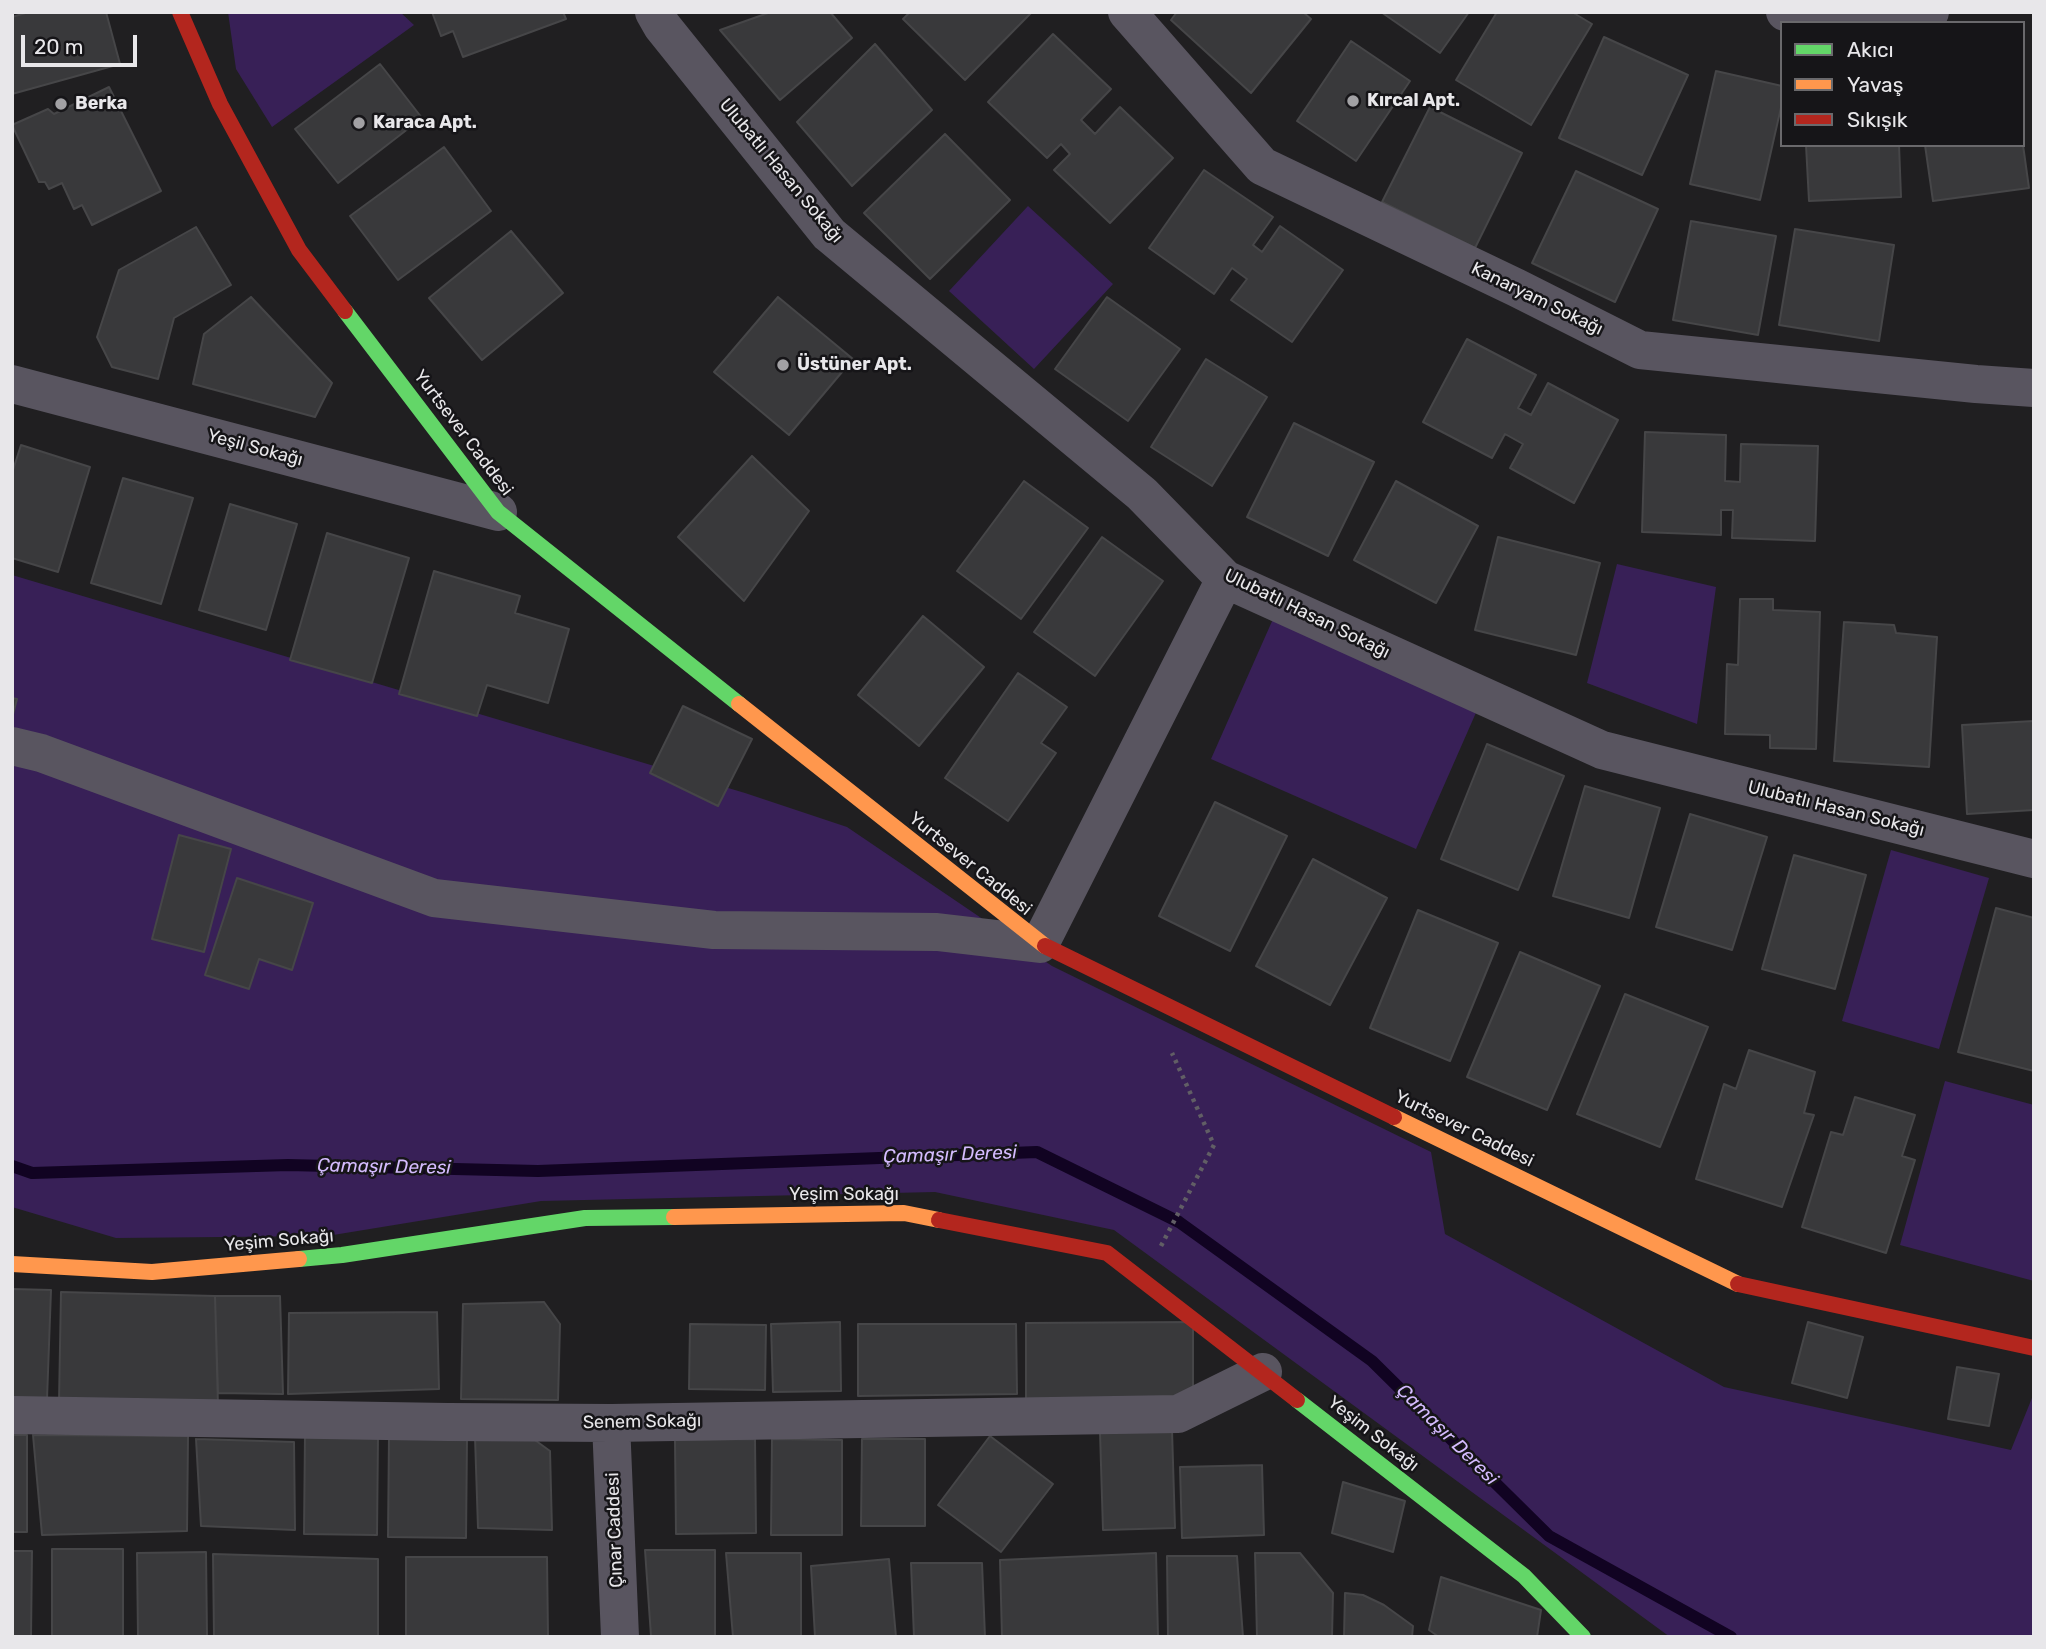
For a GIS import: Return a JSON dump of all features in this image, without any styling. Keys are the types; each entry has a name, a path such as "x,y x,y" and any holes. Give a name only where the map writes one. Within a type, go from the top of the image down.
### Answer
{"street":[{"name":"Yurtsever Caddesi","path":"180,12 220,104 299,250 498,512 1040,944 1734,1283 2034,1348"},
{"name":"Ulubatlı Hasan Sokağı","path":"654,12 662,26 829,234 1142,494 1225,579 1602,750 2034,859"},
{"name":"Kanaryam Sokağı","path":"1128,12 1262,166 1517,288 1640,351 2034,388"},
{"path":"1784,12 1899,21 1930,12"},
{"name":"Yeşil Sokağı","path":"12,384 498,512"},
{"path":"12,746 41,753 434,898 714,930 937,932 1040,944 1225,579"},
{"name":"Yeşim Sokağı","path":"12,1264 152,1272 342,1255 585,1218 904,1213 1107,1252 1524,1576 1583,1637"},
{"name":"Senem Sokağı","path":"12,1415 611,1423 1178,1414 1263,1373"},
{"name":"Çınar Caddesi","path":"611,1423 620,1637"}],"path":[{"path":"1145,995 1214,1145 1163,1243"}],"shaded area":[{"path":"228,12 400,12 414,25 272,127 236,69"},
{"path":"1028,206 1113,284 1034,369 949,291"},
{"path":"1617,564 1716,587 1697,724 1587,683"},
{"path":"12,575 745,793 847,827 1052,966 1431,1152 1445,1234 1724,1387 2011,1450 2034,1393 2034,1637 1670,1637 1114,1230 935,1192 541,1201 327,1236 116,1238 12,1207"},
{"path":"1277,610 1482,699 1416,849 1211,759"},
{"path":"1891,850 1989,878 1939,1049 1842,1021"},
{"path":"1945,1081 2034,1105 2034,1281 1900,1245"}],"building":[{"path":"29,12 106,12 120,64 12,94 12,17"},
{"path":"432,12 563,12 566,19 463,57 453,31 441,36"},
{"path":"771,12 830,12 852,38 780,100 720,30"},
{"path":"910,12 1032,12 965,80 903,19"},
{"path":"1177,12 1303,12 1311,19 1251,93 1171,20"},
{"path":"1381,12 1469,12 1440,53"},
{"path":"1497,12 1572,12 1592,24 1531,125 1456,80"},
{"path":"1053,34 1111,89 1081,120 1095,134 1120,107 1173,158 1110,223 1054,170 1070,154 1061,144 1047,158 988,102"},
{"path":"1604,37 1688,75 1642,175 1559,138"},
{"name":"Kırcal Apt.","path":"1351,41 1410,81 1356,161 1297,121"},
{"path":"875,44 932,110 852,186 797,122"},
{"name":"Karaca Apt.","path":"380,64 422,118 338,183 295,129"},
{"path":"1716,71 1780,86 1780,112 1760,200 1690,184"},
{"path":"109,87 161,191 92,225 82,205 74,209 62,183 49,189 45,182 39,182 12,125 48,109 54,114"},
{"path":"1430,107 1522,153 1475,248 1382,202"},
{"path":"945,134 1010,200 930,279 864,213"},
{"path":"444,147 491,211 398,280 350,216"},
{"path":"1806,147 1899,147 1901,197 1809,201"},
{"path":"1925,147 2023,147 2029,188 1933,201"},
{"path":"1204,170 1273,217 1253,245 1262,252 1280,226 1343,270 1292,342 1231,300 1247,279 1232,268 1214,294 1149,248"},
{"path":"1576,171 1658,209 1615,302 1532,263"},
{"path":"1691,221 1776,236 1758,335 1673,320"},
{"path":"196,227 231,285 174,318 158,379 112,367 97,337 119,270"},
{"path":"1795,229 1894,245 1879,341 1779,325"},
{"path":"511,231 563,293 482,360 429,298"},
{"path":"251,297 332,383 315,417 193,384 204,334"},
{"name":"Üstüner Apt.","path":"778,297 853,359 789,435 714,372"},
{"path":"1107,297 1180,349 1128,421 1055,369"},
{"path":"1467,339 1536,375 1518,408 1531,415 1548,383 1618,420 1574,503 1510,468 1523,444 1505,434 1492,458 1423,422"},
{"path":"1206,359 1267,397 1212,486 1151,447"},
{"path":"1294,423 1374,462 1328,556 1247,517"},
{"path":"1645,432 1726,435 1725,481 1740,482 1741,444 1818,446 1815,541 1732,538 1733,510 1721,510 1721,535 1642,532"},
{"path":"21,445 90,467 58,572 12,558 12,473"},
{"path":"752,456 809,511 744,601 678,537"},
{"path":"123,478 193,498 161,604 91,583"},
{"path":"1024,481 1088,528 1021,619 957,571"},
{"path":"1396,481 1478,526 1436,603 1354,560"},
{"path":"230,504 297,524 266,630 199,610"},
{"path":"327,533 409,558 372,683 290,660"},
{"path":"1102,537 1163,581 1095,676 1034,632"},
{"path":"1498,537 1600,563 1576,655 1475,630"},
{"path":"434,571 520,596 515,613 569,629 548,703 487,685 477,716 399,694"},
{"path":"1740,599 1773,599 1773,610 1820,612 1816,749 1770,748 1770,735 1725,734 1727,664 1738,665"},
{"path":"923,616 984,667 919,746 858,695"},
{"path":"1844,622 1894,625 1896,633 1937,637 1929,767 1834,761"},
{"path":"1018,673 1067,707 1041,743 1056,753 1008,821 945,778"},
{"path":"12,698 17,699 12,718"},
{"path":"683,706 752,739 718,806 650,773"},
{"path":"2034,721 2034,810 1967,814 1962,725"},
{"path":"1487,744 1564,776 1518,890 1441,859"},
{"path":"1585,786 1660,808 1629,918 1553,896"},
{"path":"1215,802 1287,836 1230,951 1159,916"},
{"path":"1690,814 1767,837 1732,950 1656,927"},
{"path":"179,835 231,849 204,952 152,939"},
{"path":"1794,855 1866,875 1835,989 1762,969"},
{"path":"1313,859 1387,898 1330,1005 1256,966"},
{"path":"237,878 313,903 292,970 259,959 249,989 205,975"},
{"path":"1996,908 2034,918 2034,1071 1958,1052"},
{"path":"1418,910 1498,943 1450,1061 1370,1028"},
{"path":"1520,952 1600,986 1547,1110 1467,1077"},
{"path":"1625,994 1708,1027 1660,1147 1577,1114"},
{"path":"1749,1050 1815,1072 1804,1113 1814,1115 1782,1207 1696,1179 1724,1084 1736,1089"},
{"path":"1855,1097 1915,1115 1902,1156 1915,1160 1886,1253 1802,1227 1831,1132 1843,1135"},
{"path":"12,1289 51,1290 47,1399 12,1398"},
{"path":"61,1292 215,1296 218,1406 59,1402"},
{"path":"215,1296 280,1296 283,1394 218,1393"},
{"path":"544,1302 560,1324 558,1400 461,1399 463,1304"},
{"path":"437,1312 439,1389 288,1394 289,1313"},
{"path":"840,1322 841,1391 773,1392 771,1324"},
{"path":"1193,1322 1193,1402 1026,1403 1026,1323"},
{"path":"1808,1322 1863,1337 1847,1398 1792,1383"},
{"path":"690,1324 766,1325 765,1390 689,1389"},
{"path":"858,1324 1016,1324 1017,1394 858,1396"},
{"path":"1957,1367 1999,1374 1989,1426 1948,1419"},
{"path":"1172,1430 1175,1528 1103,1530 1100,1432"},
{"path":"305,1434 378,1435 377,1535 304,1534"},
{"path":"12,1435 27,1435 27,1532 12,1532"},
{"path":"33,1435 188,1436 187,1531 42,1535"},
{"path":"528,1435 550,1451 552,1530 478,1528 475,1437"},
{"path":"389,1436 467,1437 466,1538 388,1537"},
{"path":"990,1436 1053,1484 1001,1552 938,1505"},
{"path":"196,1439 294,1442 295,1530 201,1526"},
{"path":"755,1439 756,1533 676,1534 675,1440"},
{"path":"772,1439 842,1440 842,1535 771,1535"},
{"path":"862,1439 925,1439 925,1526 861,1526"},
{"path":"1262,1465 1264,1535 1182,1538 1180,1467"},
{"path":"1343,1482 1405,1501 1393,1552 1332,1533"},
{"path":"52,1549 123,1549 123,1637 52,1637"},
{"path":"645,1550 715,1550 715,1637 651,1636"},
{"path":"12,1551 32,1551 31,1637 12,1637"},
{"path":"206,1552 207,1637 138,1637 137,1553"},
{"path":"726,1553 801,1553 801,1637 733,1637"},
{"path":"1156,1553 1158,1637 1002,1637 1000,1560"},
{"path":"1255,1553 1300,1553 1333,1593 1332,1637 1257,1637"},
{"path":"213,1554 378,1559 378,1637 214,1637"},
{"path":"1167,1556 1237,1556 1243,1637 1168,1637"},
{"path":"406,1557 547,1557 548,1637 406,1637"},
{"path":"889,1559 896,1637 815,1637 811,1566"},
{"path":"911,1563 982,1563 985,1637 914,1637"},
{"path":"1441,1577 1541,1610 1537,1637 1439,1637 1429,1630"},
{"path":"1345,1593 1363,1595 1384,1605 1413,1626 1412,1637 1344,1637"}],"waterway":[{"name":"Çamaşır Deresi","path":"12,1166 32,1173 288,1165 538,1171 1037,1152 1179,1222 1372,1361 1549,1536 1731,1637"}],"traffic: fast":[{"path":"345,311 498,512 739,704"},
{"path":"299,1259 342,1255 585,1218 674,1217"},
{"path":"1297,1400 1524,1576 1583,1637"}],"traffic: slow":[{"path":"739,704 1045,946"},
{"path":"1394,1117 1738,1284"},
{"path":"674,1217 904,1213 939,1220"},
{"path":"12,1264 152,1272 299,1259"}],"traffic: jam":[{"path":"180,12 220,104 299,250 345,311"},
{"path":"1045,946 1394,1117"},
{"path":"939,1220 1107,1253 1297,1400"},
{"path":"1738,1284 2034,1348"}],"place":[{"name":"Kırcal Apt.","path":"1353,101"},
{"name":"Berka","path":"61,104"},
{"name":"Karaca Apt.","path":"359,123"},
{"name":"Üstüner Apt.","path":"783,365"}]}
